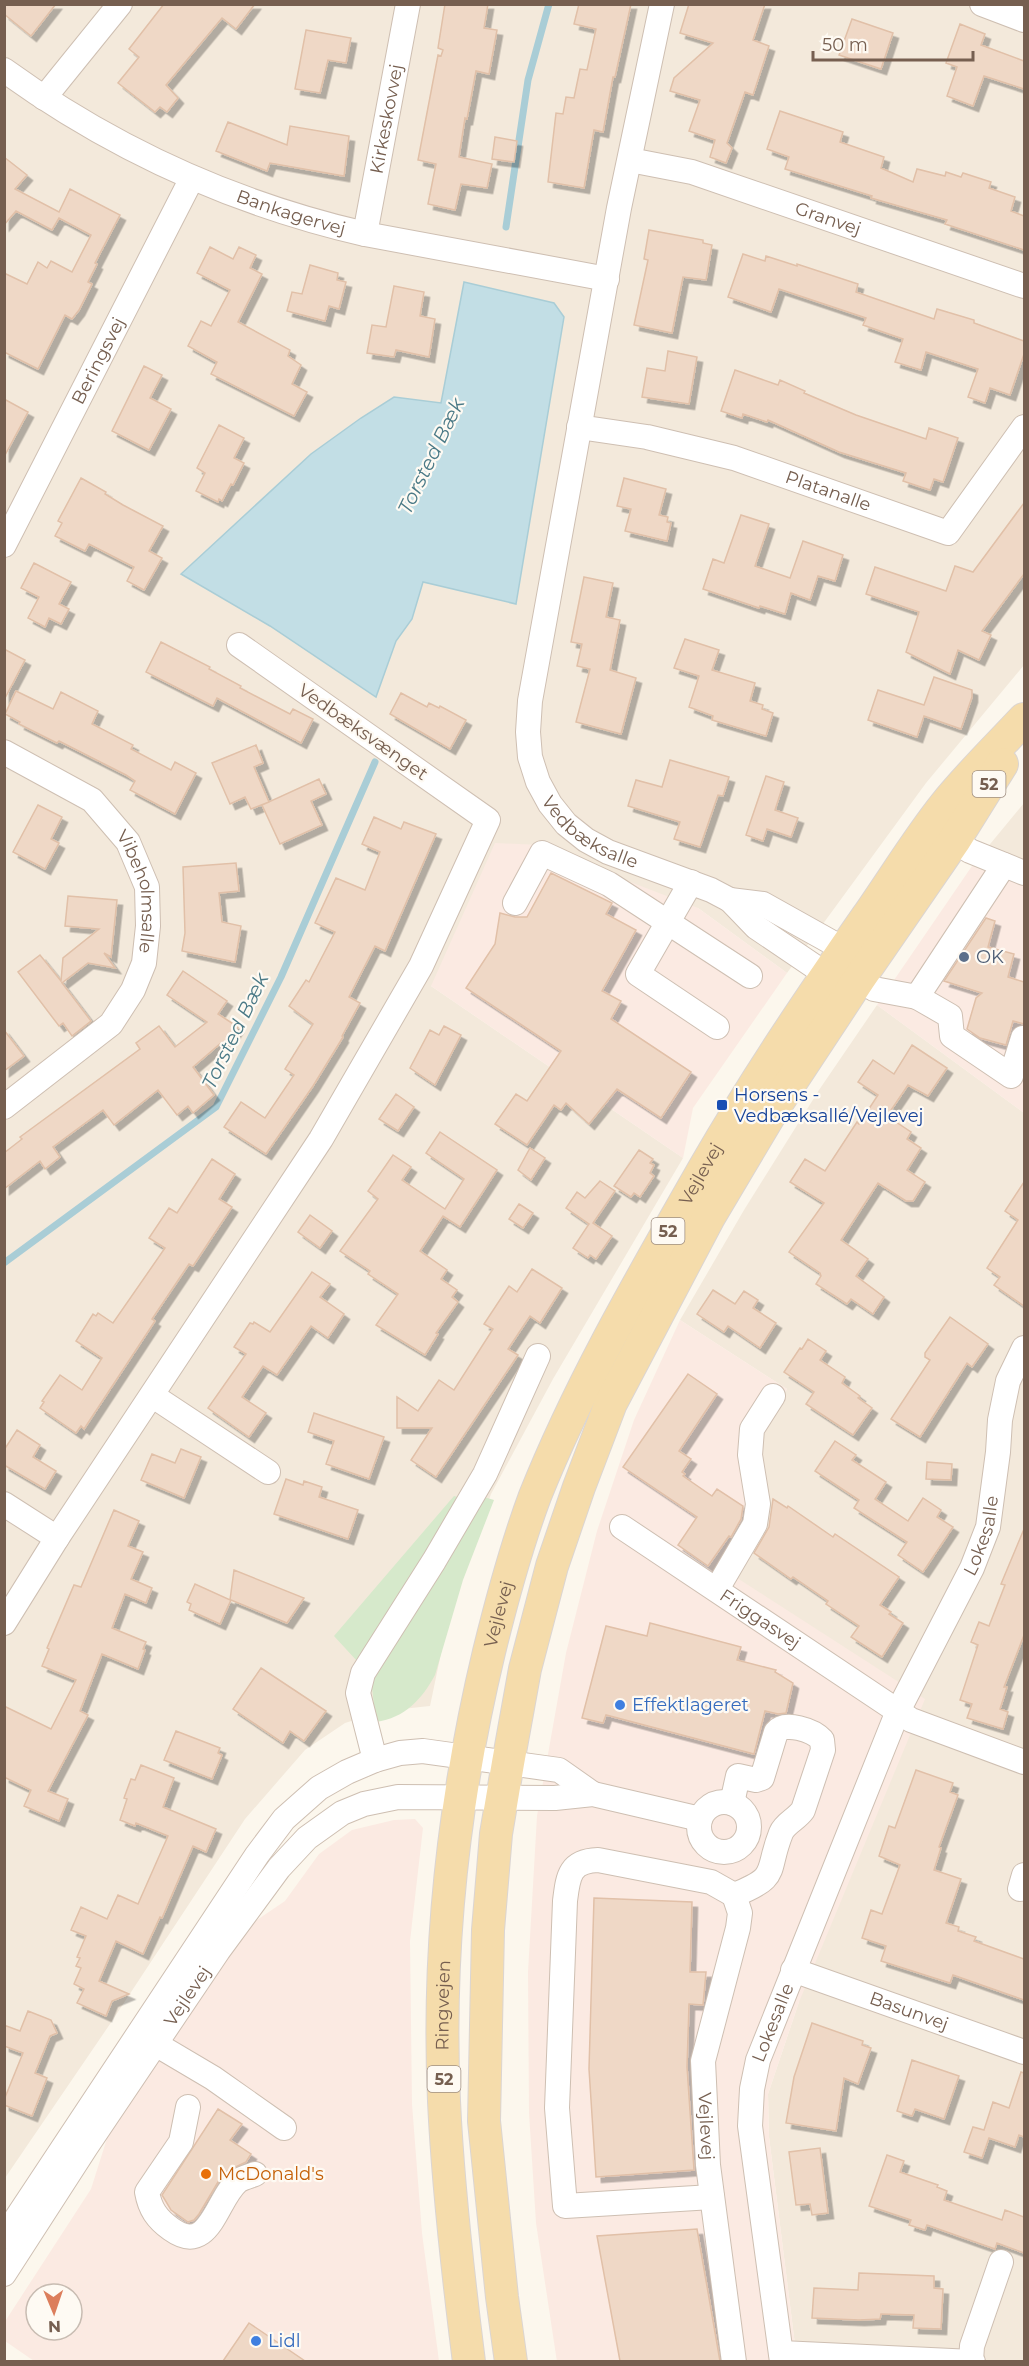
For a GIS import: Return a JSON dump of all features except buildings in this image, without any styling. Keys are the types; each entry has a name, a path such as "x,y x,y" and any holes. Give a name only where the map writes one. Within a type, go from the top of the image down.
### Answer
{"main road":[{"name":"Vejlevej","path":"466,1757 511,1567 559,1438 614,1328 748,1092 945,805 1024,719"},
{"name":"Vejlevej","path":"502,1798 525,1669 552,1566 611,1403 709,1217 772,1111 954,841 1024,727"},
{"name":"Ringvejen","path":"466,1757 447,1921 443,2007 444,2096 449,2188 470,2361"},
{"name":"52","path":"502,1798 488,1930 484,2121 511,2361"}],"street":[{"path":"44,98 120,4"},
{"name":"Kirkeskovvej","path":"365,234 408,4"},
{"name":"Vedbæksalle","path":"662,4 607,279 530,701 528,732 530,758 538,782 550,804 566,824 586,840 621,857 691,882 730,900 763,904 818,933 835,963 859,979"},
{"path":"982,4 1024,20"},
{"name":"Bankagervej","path":"4,70 81,122 192,178 278,210 365,234 607,279"},
{"name":"Granvej","path":"630,160 692,172 1024,286"},
{"name":"Beringsvej","path":"4,545 192,178"},
{"name":"Platanalle","path":"579,427 647,437 734,458 948,533 1024,427"},
{"name":"Vedbæksvænget","path":"153,1396 321,1139 422,966 488,820 238,645"},
{"name":"Vibeholmsalle","path":"4,752 92,800 128,842 147,887 148,926 144,963 133,990 111,1024 4,1107"},
{"path":"917,997 1014,869 970,851 954,841"},
{"path":"515,903 542,853 609,884 750,976"},
{"path":"609,884 621,857"},
{"path":"691,882 638,974 717,1027"},
{"path":"859,979 874,989 917,997 950,1016 952,1036 1011,1076 1023,1038"},
{"name":"Lokesalle","path":"1001,2262 972,2346 972,2361 782,2357 750,2126 752,2089 758,2061 793,1970 898,1711 972,1568 988,1527 1000,1420 1008,1382 1024,1347"},
{"path":"375,1760 358,1693 363,1672 434,1561 485,1474 538,1356"},
{"path":"4,1623 57,1538 153,1396 268,1472"},
{"path":"717,1589 755,1524 758,1504 750,1455 752,1429 773,1396"},
{"path":"4,1504 57,1538"},
{"name":"Friggasvej","path":"622,1527 898,1711"},
{"path":"898,1711 923,1726 1024,1762"},
{"path":"712,2197 565,2206 557,2108 565,1901 571,1872 575,1866 586,1860 598,1860 711,1882 734,1895 762,1883 770,1872 781,1831 797,1819 803,1810 823,1750 822,1740 787,1726 780,1727 776,1732 762,1778 756,1780 738,1776 732,1803"},
{"name":"Vejlevej","path":"4,2274 257,1855 284,1820 319,1788 346,1772 375,1760 400,1753 423,1751 559,1770 593,1794"},
{"name":"Vejlevej","path":"4,2237 146,2038 218,1951 264,1889 307,1838 342,1813 373,1802 398,1797 502,1798 593,1794 700,1819"},
{"path":"732,1803 746,1815 749,1824 748,1833 742,1844 732,1851 719,1851 702,1840 699,1830 700,1819 712,1804 732,1803"},
{"path":"748,1833 779,1839"},
{"path":"711,1882 719,1851"},
{"name":"Vejlevej","path":"734,1895 740,1913 738,1928 703,2061 704,2117 712,2197 734,2361"},
{"name":"Basunvej","path":"793,1970 1024,2052"},
{"path":"146,2038 213,2078 284,2128"},
{"path":"188,2106 181,2142 147,2192 149,2205 160,2220 178,2234 190,2238 207,2228 238,2181 255,2174"}],"shaded area":[{"path":"5,5 1024,5 1024,665 926,783 787,973 698,908 431,986 683,1158 553,1379 491,1494 453,1596 430,1706 383,1711 345,1723 305,1750 245,1819 5,2178"},
{"path":"1024,803 1024,886 972,866"},
{"path":"495,843 540,845 698,908 787,973 693,1108 683,1158 431,986"},
{"path":"972,866 1024,886 1024,1113 877,1005"},
{"path":"877,1005 1024,1113 1024,2361 797,2361 769,2137 768,2094 799,2002 734,1576 756,1440 787,1389 680,1320 744,1210 819,1090"},
{"path":"680,1320 787,1389 756,1440 764,1516 734,1576 925,1699 799,2002 768,2094 769,2137 797,2361 557,2362 536,2223 529,2113 528,1972 537,1816 566,1653 597,1531 634,1420"},
{"path":"415,1819 423,1828 410,1941 412,2104 422,2233 439,2361 34,2361 5,2341 4,2323 24,2292 24,2342 84,2342 84,2282 31,2282 91,2189 154,1990 285,1901 319,1854 352,1830 394,1820"}],"green space":[{"path":"454,1496 466,1499 357,1661 334,1636"},
{"path":"484,1497 494,1500 463,1580 435,1675 412,1706 396,1716 376,1722 373,1679"}],"water":[{"path":"464,282 554,303 564,317 516,604 423,582 412,619 396,641 376,697 270,626 181,574 311,454 361,418 394,397 441,403"}],"waterway":[{"name":"Torsted Bæk","path":"506,227 528,80 549,4"},
{"name":"Torsted Bæk","path":"4,1263 216,1107 281,977 375,762"}],"place":[{"name":"OK","path":"964,957"},
{"name":"Horsens - Vedbæksallé/Vejlevej","path":"722,1105"},
{"name":"Effektlageret","path":"620,1705"},
{"name":"McDonald's","path":"206,2174"},
{"name":"Lidl","path":"256,2341"}]}
